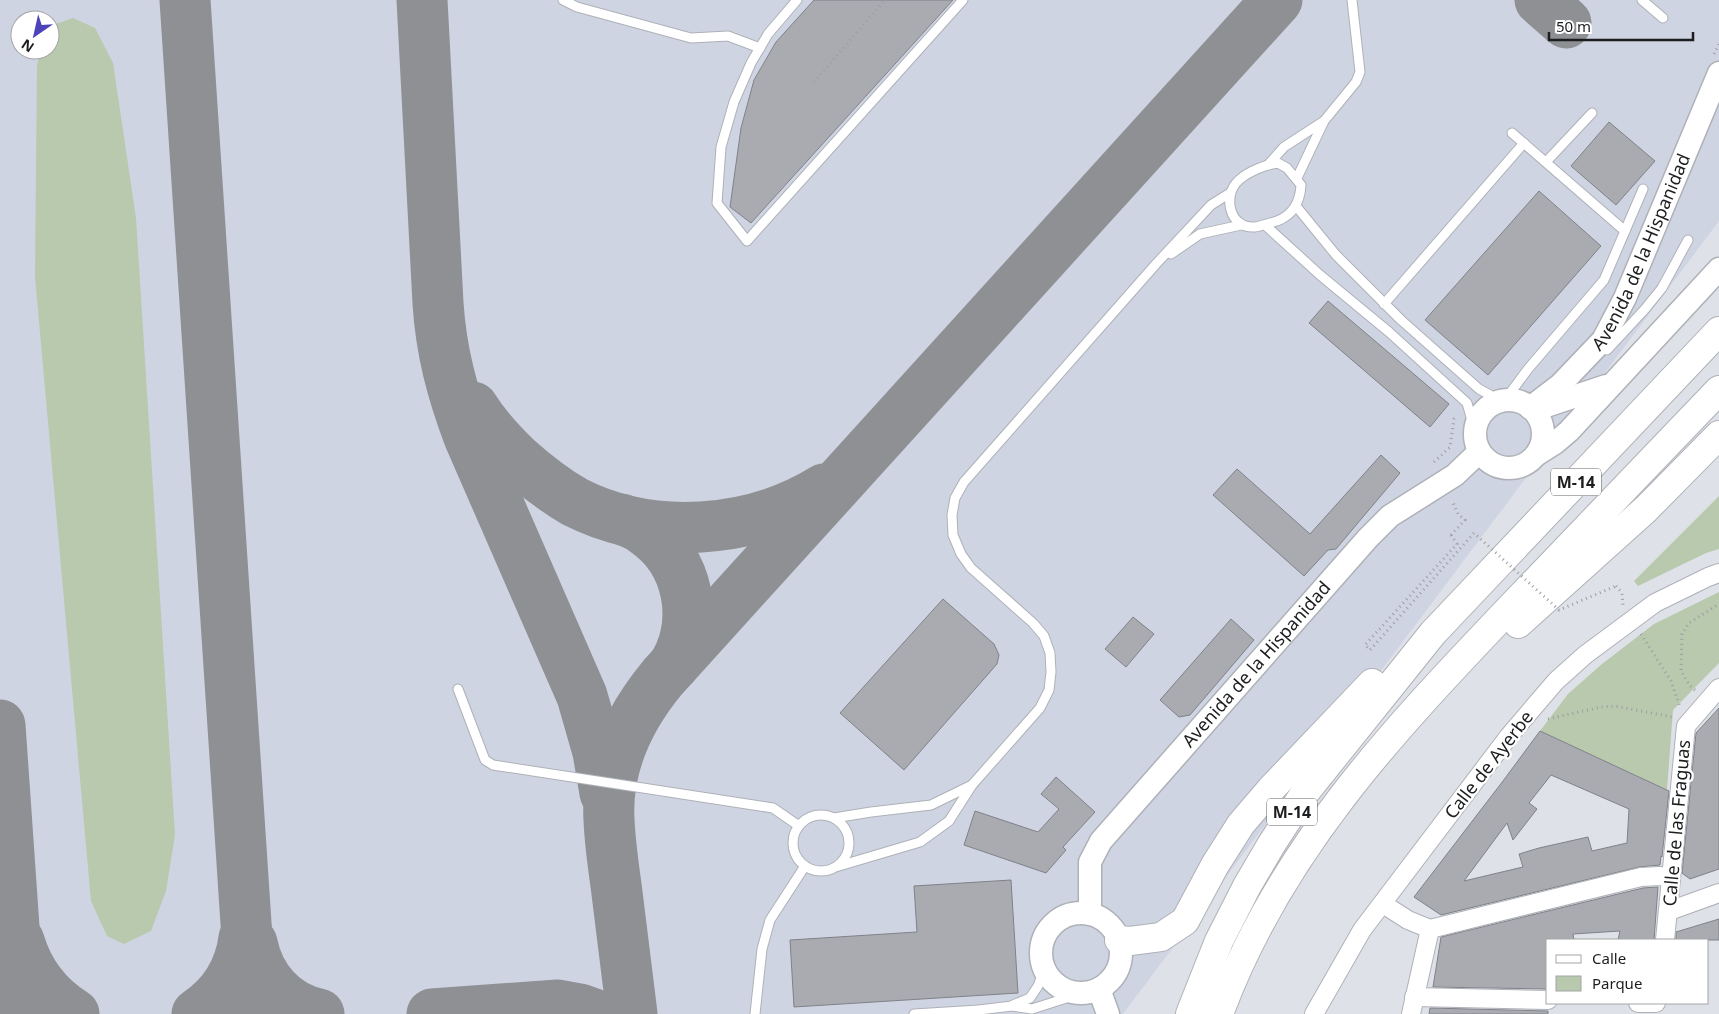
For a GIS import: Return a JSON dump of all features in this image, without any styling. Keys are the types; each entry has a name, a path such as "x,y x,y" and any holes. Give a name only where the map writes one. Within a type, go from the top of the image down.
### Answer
{"highway":[{"name":"M-14","path":"1190,1014 1219,941 1246,886 1304,794 1433,633 1719,331"},
{"name":"M-14","path":"1219,1014 1243,955 1271,902 1312,836 1349,786 1395,732 1465,656 1719,390"},
{"path":"1465,656 1514,627 1646,509 1719,435"},
{"path":"1119,940 1130,941 1161,937 1185,921 1215,865 1241,824 1259,803 1389,665 1433,633"}],"street":[{"name":"Avenida de la Hispanidad","path":"1536,455 1555,443 1569,402 1625,298 1719,73"},
{"name":"Avenida de la Hispanidad","path":"1532,409 1569,402 1610,384 1719,269"},
{"name":"Avenida de la Hispanidad","path":"1569,402 1610,384"},
{"path":"1503,400 1520,402 1532,409 1540,421 1543,432 1542,444 1536,455 1526,464 1514,468 1500,468 1488,462 1477,441 1477,420 1491,405 1503,400"},
{"name":"Avenida de la Hispanidad","path":"1090,914 1090,862 1101,841 1368,538 1390,516 1455,475 1477,441"},
{"name":"Calle de Ayerbe","path":"1314,1014 1362,930 1509,736 1556,681 1585,654 1655,603 1708,576 1719,573"},
{"name":"Calle de las Fraguas","path":"1664,939 1669,912 1682,719 1719,688"},
{"path":"1383,904 1408,920 1430,929 1642,877 1670,877"},
{"path":"1669,912 1719,893"},
{"path":"1077,913 1090,914 1103,919 1113,928 1119,940 1121,954 1118,968 1111,980 1091,991 1066,991 1054,982 1044,970 1041,958 1041,945 1046,933 1054,923 1065,916 1077,913"},
{"path":"1430,929 1413,1006 1546,1000"},
{"path":"1091,991 1108,1014"}],"lane":[{"path":"563,0 577,8 690,38 728,36 760,48"},
{"path":"797,0 768,34 751,63 734,102 721,147 717,203 747,241 962,0"},
{"path":"1296,178 1324,121 1356,82 1360,72 1352,0"},
{"path":"1642,0 1663,18"},
{"path":"1546,162 1592,112"},
{"path":"1268,165 1284,147 1324,121"},
{"path":"1512,133 1625,231"},
{"path":"1384,304 1524,143"},
{"path":"839,866 849,850 850,841 847,831 834,818 824,815 806,819 799,826 795,834 793,843 795,853 805,866 823,872 920,842 949,821 972,785 1040,708 1049,690 1051,662 1044,636 1033,623 971,568 961,554 953,535 952,515 955,498 964,482 1156,264 1211,205 1230,193 1238,180 1268,165 1278,164 1287,168 1301,185 1296,206 1284,218 1265,225 1253,227 1241,224 1200,234 1156,264"},
{"path":"1296,206 1336,255 1401,320 1479,389 1503,400 1604,280 1643,189"},
{"path":"1230,193 1229,204 1232,215 1241,224"},
{"path":"1265,225 1320,275 1389,332 1467,403 1477,441"},
{"path":"1600,357 1662,288 1688,240"},
{"path":"458,689 485,760 493,765 773,808 799,826"},
{"path":"834,818 931,805 972,785"},
{"path":"755,1014 762,949 770,920 805,866"},
{"path":"914,1014 977,1012 1012,1006 1030,998 1038,986 1044,970"},
{"path":"1012,1006 1032,1009 1091,991"}],"path":[{"path":"814,82 885,0"},
{"path":"1451,535 1457,544 1365,645 1370,650 1474,533 1559,610 1616,586 1622,593"},
{"path":"1699,694 1690,686 1681,671 1682,634 1689,623 1719,604"},
{"path":"1632,619 1671,681 1682,719"},
{"path":"1532,710 1548,719 1615,706 1682,719"}],"shaded area":[{"path":"0,0 1719,0 1719,221 1123,1014 0,1014"}],"green space":[{"path":"73,18 95,28 113,63 136,218 175,835 166,891 151,931 124,944 107,936 91,901 35,277 37,65 38,60 60,60 60,23"},
{"path":"1719,496 1719,549 1706,553 1638,586 1634,581"},
{"path":"1719,592 1719,663 1673,710 1667,790 1540,731 1568,694 1602,664 1654,624"}],"building":[{"path":"814,0 953,0 751,223 730,207 741,128 754,80 776,42"},
{"path":"1609,122 1655,161 1616,205 1571,166"},
{"path":"1539,191 1601,246 1488,375 1425,320"},
{"path":"1328,301 1449,404 1430,427 1309,323"},
{"path":"1381,455 1400,473 1336,549 1328,550 1304,576 1213,495 1237,469 1310,534"},
{"path":"943,599 994,644 999,655 997,664 904,770 840,713"},
{"path":"1133,617 1154,634 1126,667 1105,649"},
{"path":"1231,619 1254,640 1190,715 1179,717 1160,700"},
{"path":"1719,708 1719,869 1690,879 1682,873 1696,733"},
{"path":"1540,731 1669,791 1660,865 1639,867 1441,915 1414,897","holes":["1551,775 1629,809 1627,843 1592,851 1588,837 1539,848 1519,854 1523,867 1464,881 1507,823 1513,840 1537,809 1529,803"]},
{"path":"1056,777 1095,812 1063,847 1066,850 1046,873 964,845 975,811 1038,832 1059,809 1041,794"},
{"path":"1011,880 1018,993 794,1007 790,940 917,932 914,886"},
{"path":"1658,887 1654,939 1618,939 1620,931 1573,934 1574,939 1546,939 1546,989 1433,987 1441,937 1643,888"},
{"path":"1719,919 1719,940 1676,939 1676,932"},
{"path":"1430,1008 1548,1011 1548,1014 1429,1014"}],"taxiway":[{"path":"185,0 252,1014"},
{"path":"422,0 439,321 448,371 469,437 582,696 598,752 605,793"},
{"path":"632,1014 611,845 609,800 611,781 622,744 640,709 663,677 1277,0"},
{"path":"1540,0 1566,23"},
{"path":"473,407 505,447 552,487 575,502 605,514 636,523 668,527 701,527 733,523 765,516 796,504 824,489"},
{"path":"621,519 639,527 660,544 672,558 680,575 686,592 687,629 682,648 674,665"},
{"path":"0,725 20,1014"},
{"path":"197,1014 215,999 229,981 239,961 244,938"},
{"path":"19,941 28,963 40,983 55,1000 74,1014"},
{"path":"252,943 260,968 275,989 294,1005 319,1014"},
{"path":"432,1014 558,1005 594,1014"}]}
